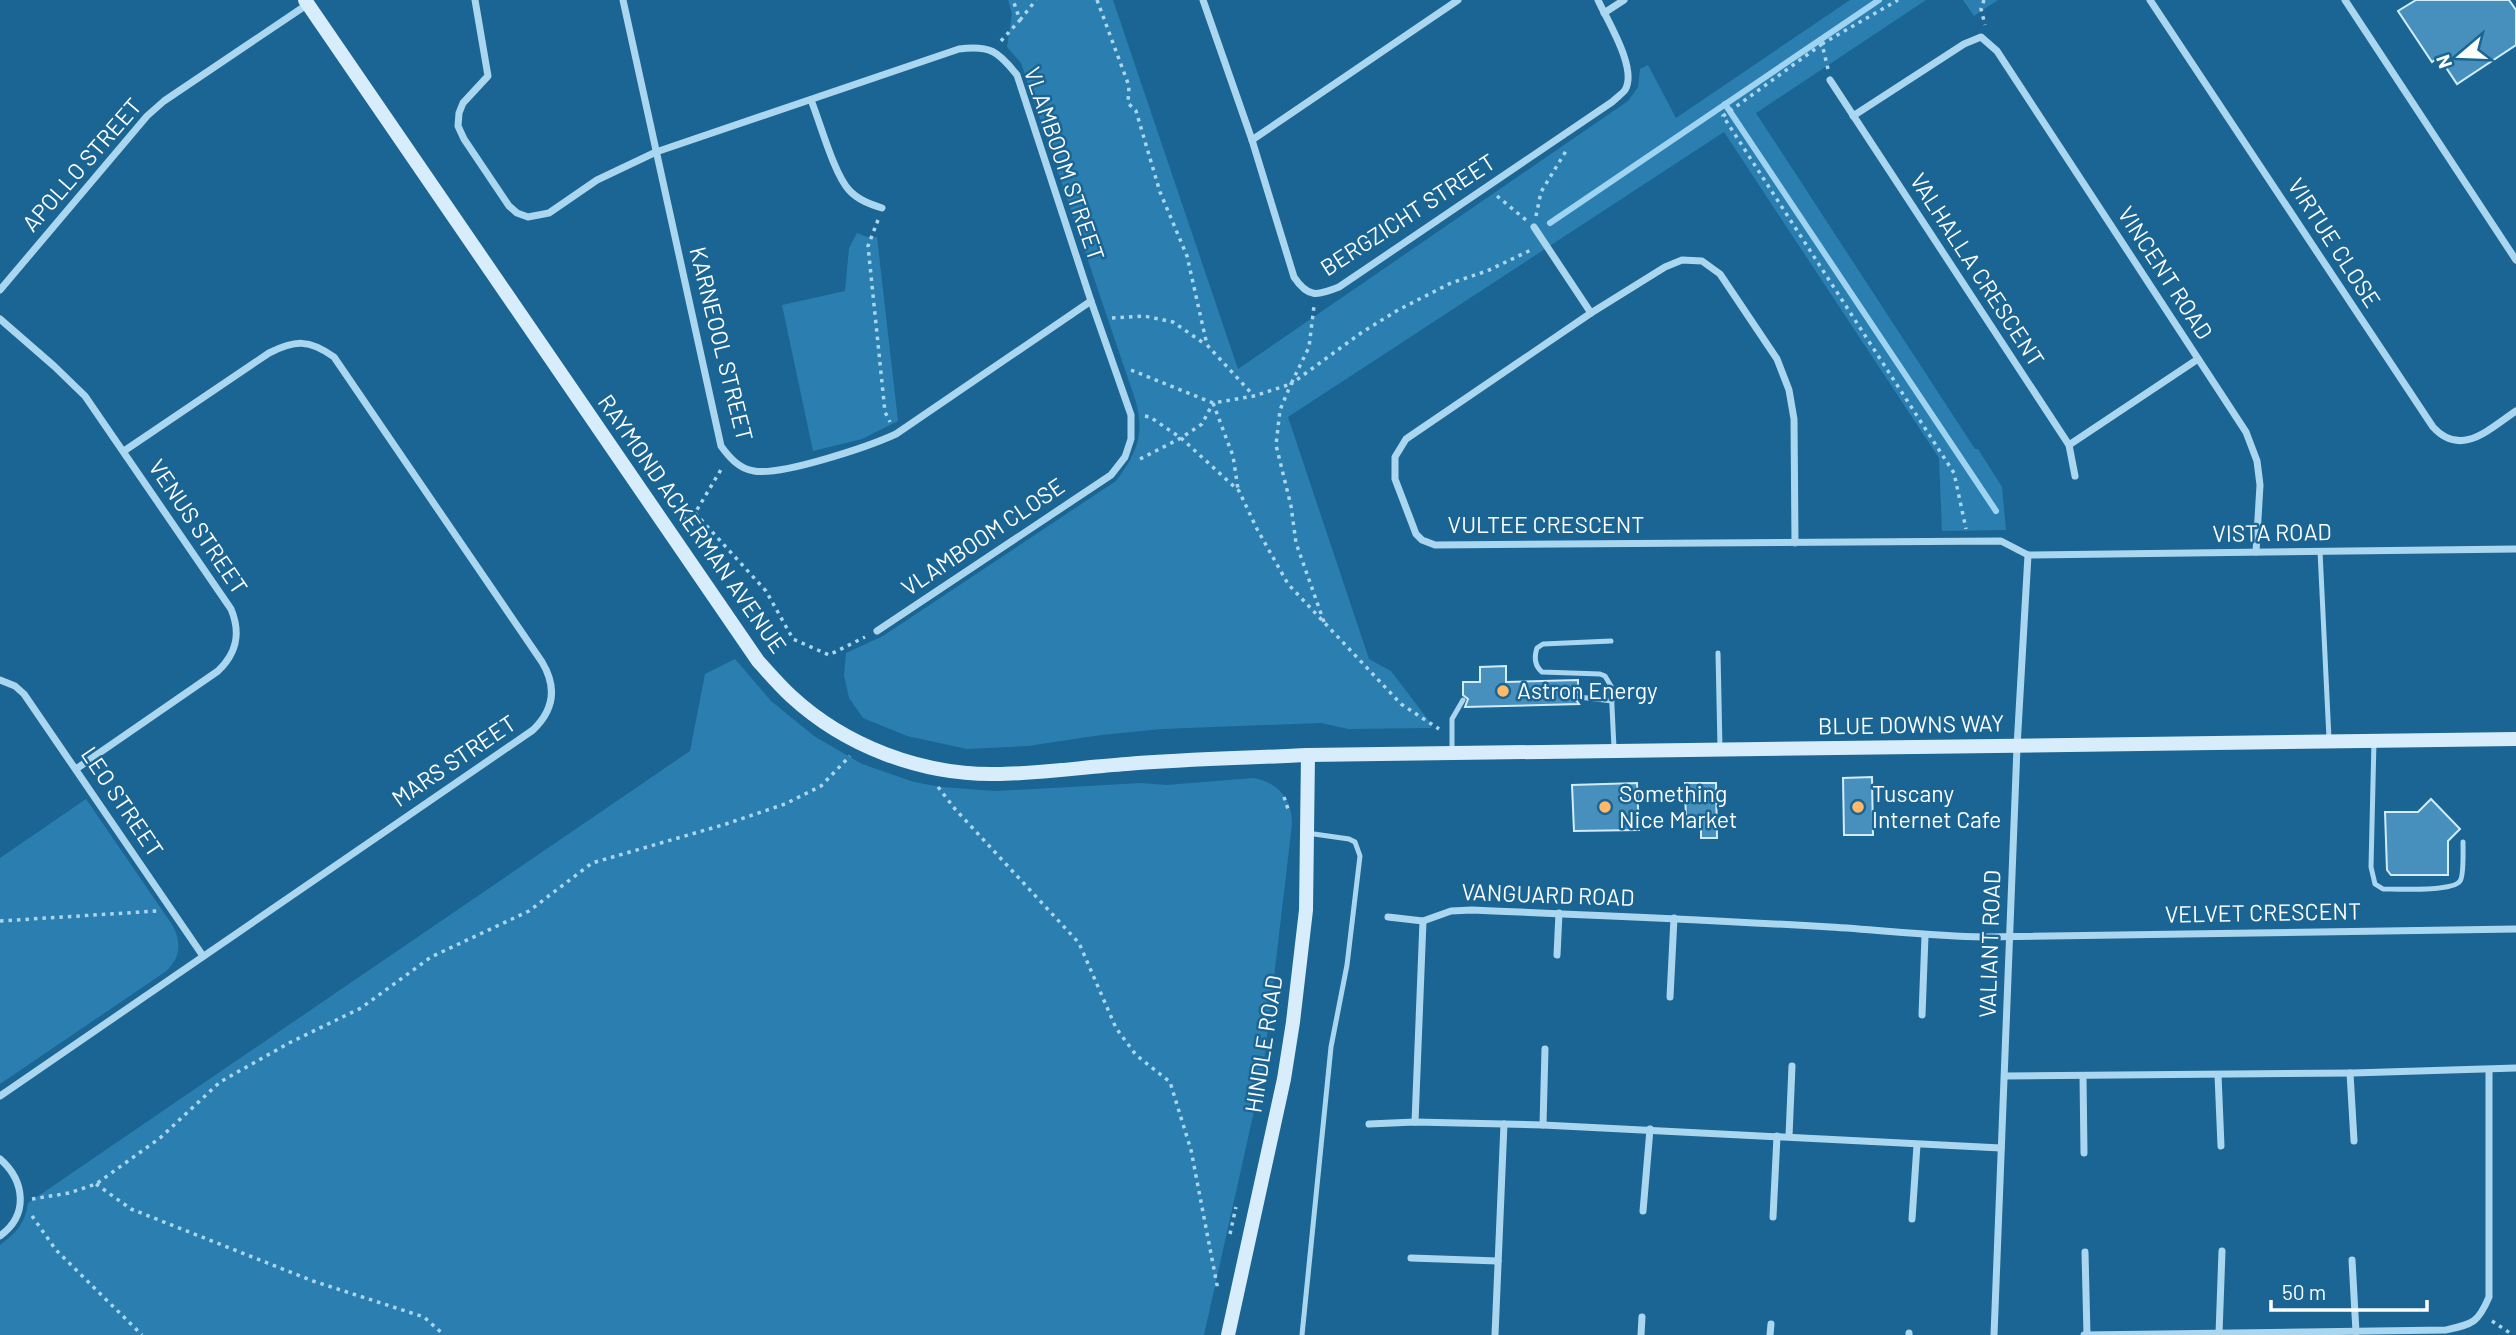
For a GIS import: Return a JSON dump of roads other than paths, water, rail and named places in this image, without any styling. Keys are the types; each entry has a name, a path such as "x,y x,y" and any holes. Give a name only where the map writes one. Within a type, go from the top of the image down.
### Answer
{"street":[{"name":"VLAMBOOM STREET","path":"475,0 488,76 463,103 458,126 509,206 528,217 549,213 597,180 656,152 959,49 975,47 993,50 1005,59 1017,75 1131,415 1131,439 1125,457 1111,474"},
{"name":"KARNEOOL STREET","path":"623,0 721,446 739,465 754,471 772,471 874,444 896,434 1091,301"},
{"name":"BERGZICHT STREET","path":"1203,0 1252,140 1294,277 1301,289 1310,294 1339,287 1573,129 1625,90 1629,74 1604,13"},
{"path":"1252,140 1458,0"},
{"path":"1598,0 1604,13 1623,0"},
{"name":"VIRTUE CLOSE","path":"2150,0 2433,427 2446,439 2463,442 2477,437 2516,411"},
{"path":"2345,0 2516,260"},
{"name":"APOLLO STREET","path":"0,290 147,116 164,101 306,2"},
{"name":"RAYMOND ACKERMAN AVENUE","path":"306,2 744,644 791,697 823,721 862,744 922,766 959,773 996,774 1149,762 1308,755"},
{"name":"VINCENT ROAD","path":"1853,116 1964,44 1981,37 1997,51 2246,432 2257,461 2260,485 2256,552"},
{"name":"VALHALLA CRESCENT","path":"1830,80 2069,445 2075,476"},
{"path":"811,100 839,173 848,189 863,201 882,208"},
{"path":"1534,227 1591,313"},
{"name":"VULTEE CRESCENT","path":"1795,542 1794,419 1789,390 1777,359 1720,274 1702,261 1691,259 1673,262 1591,313 1406,439 1395,457 1395,479 1416,534 1429,543 1442,546 2001,541 2028,555"},
{"name":"VENUS STREET","path":"0,320 85,396 235,619 236,642 226,663 218,671 76,769"},
{"name":"MARS STREET","path":"0,1096 533,730 548,712 551,701 551,680 542,662 334,357 320,347 304,343 286,344 269,353 124,451"},
{"path":"2069,445 2198,359"},
{"name":"VLAMBOOM CLOSE","path":"877,631 1111,474"},
{"name":"VISTA ROAD","path":"2028,555 2516,549"},
{"name":"VALIANT ROAD","path":"1994,1335 2017,747 2028,555"},
{"name":"LEO STREET","path":"0,680 15,686 24,694 204,956"},
{"name":"BLUE DOWNS WAY","path":"1308,755 2516,739"},
{"name":"HINDLE ROAD","path":"1228,1335 1284,1079 1306,910 1308,755"},
{"name":"VANGUARD ROAD","path":"1388,917 1423,921 1436,915 1464,909 1674,918 1925,936 2010,938"},
{"path":"1557,955 1559,913"},
{"path":"1670,997 1674,918"},
{"path":"1415,1122 1423,921"},
{"name":"VELVET CRESCENT","path":"2010,938 2516,929"},
{"path":"1922,1015 1925,936"},
{"path":"1543,1125 1545,1049"},
{"path":"1789,1136 1792,1066"},
{"path":"2005,1076 2350,1073 2516,1068"},
{"path":"2085,1252 2086,1335 2446,1333 2470,1324 2482,1314 2489,1297 2489,1070"},
{"path":"2350,1073 2354,1141"},
{"path":"2218,1075 2221,1146"},
{"path":"2083,1076 2084,1153"},
{"path":"1369,1124 1415,1122 1650,1129 2001,1149"},
{"path":"1495,1335 1504,1124"},
{"path":"1643,1211 1650,1129"},
{"path":"1773,1217 1777,1136"},
{"path":"1912,1219 1917,1145"},
{"path":"0,1159 15,1175 21,1201 13,1224 0,1236"},
{"path":"2219,1334 2222,1251"},
{"path":"1412,1258 1498,1261"},
{"path":"2352,1260 2356,1332"},
{"path":"1641,1335 1642,1317"},
{"path":"1770,1335 1771,1324"}],"lane":[{"path":"2320,551 2329,742"},
{"path":"1611,641 1544,644 1537,648 1536,656 1538,668 1542,672 1605,676 1611,686 1614,752"},
{"path":"1718,653 1720,750"},
{"path":"1579,698 1612,701"},
{"path":"1452,753 1451,719 1463,700"},
{"path":"2374,741 2371,867 2375,884 2383,889 2444,888 2457,884 2461,879 2463,842"},
{"path":"1301,1335 1331,1047 1348,965 1360,856 1354,842 1349,839 1307,833"}],"waterway":[{"path":"1550,223 1879,0"},
{"path":"1725,104 1996,511"}],"place":[{"name":"Astron Energy","path":"1503,691"},
{"name":"Something Nice Market","path":"1605,807"},
{"name":"Tuscany Internet Cafe","path":"1858,807"}]}
